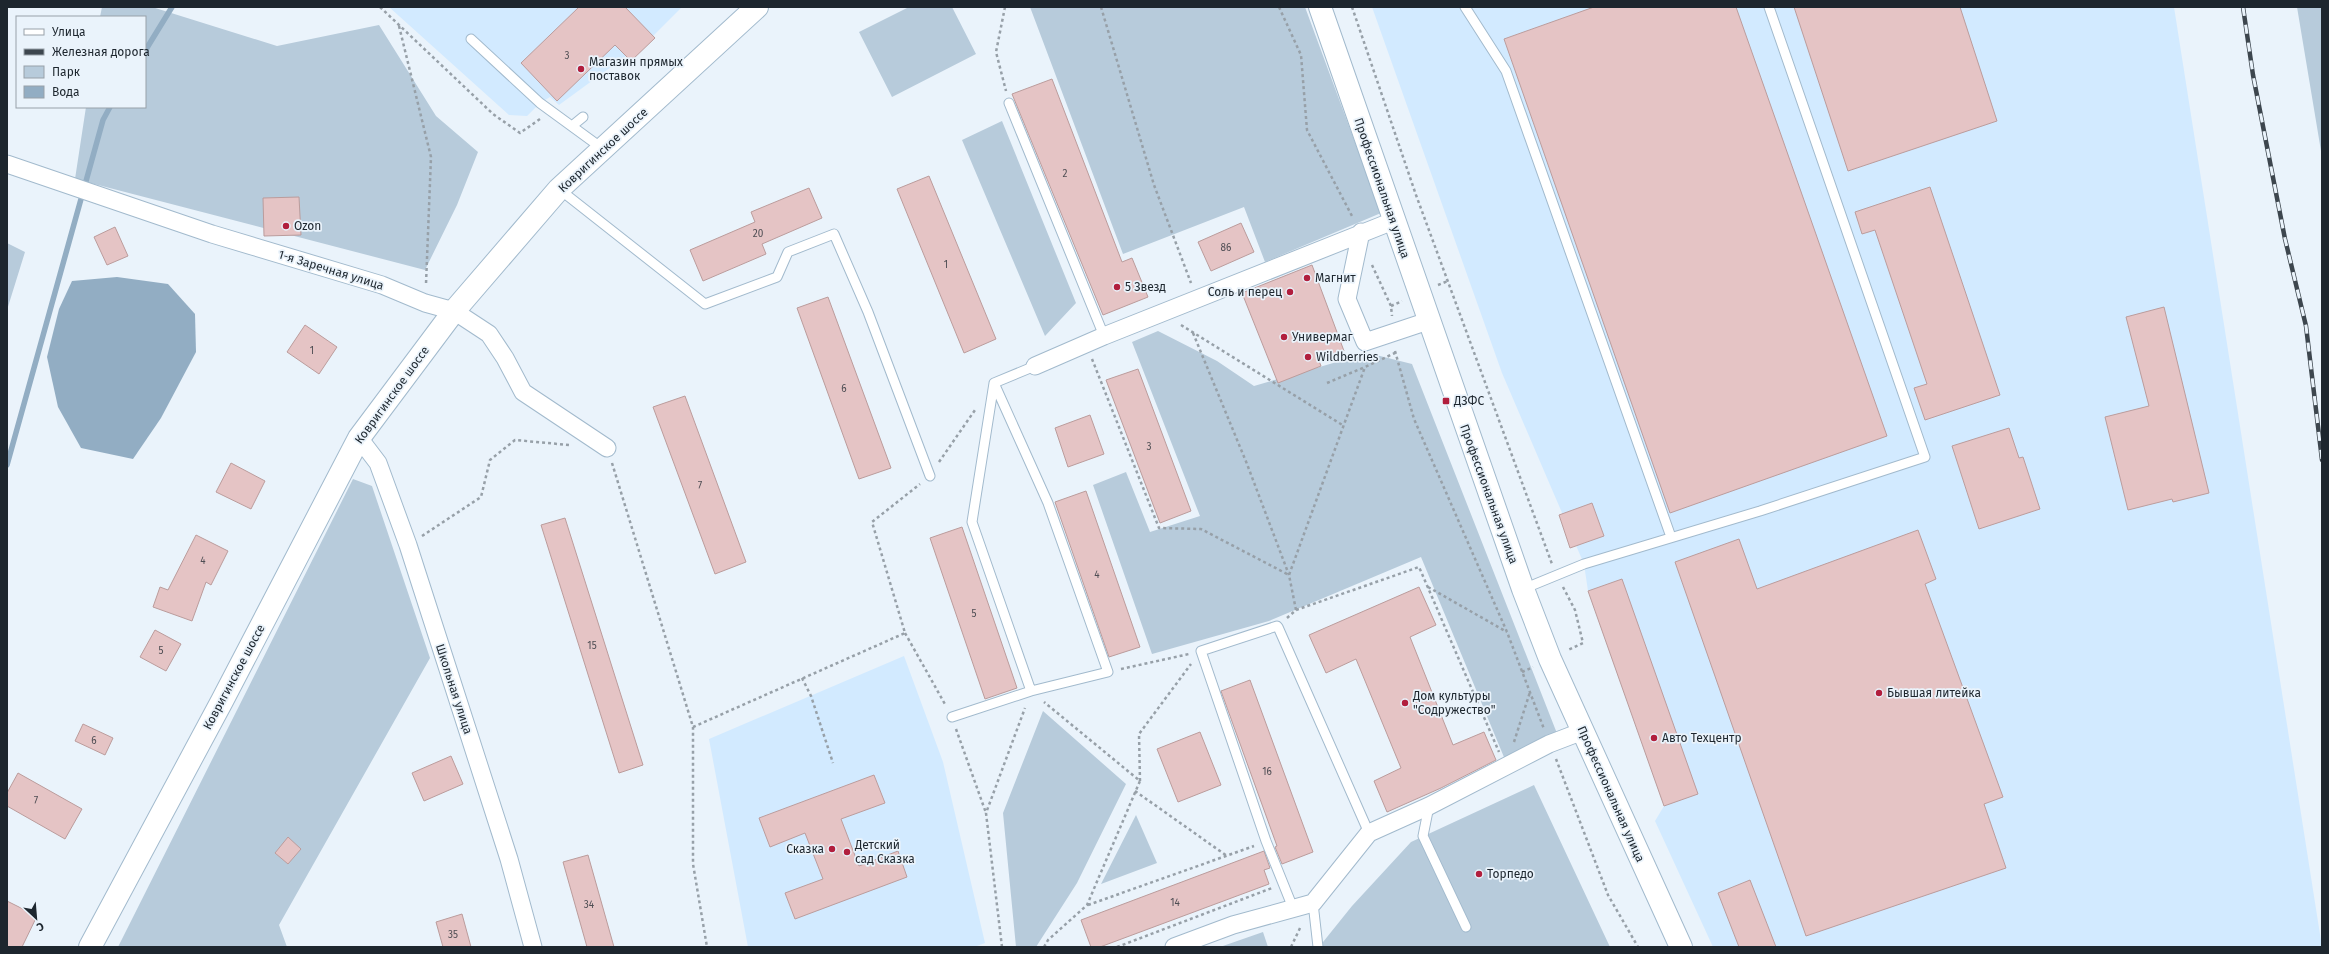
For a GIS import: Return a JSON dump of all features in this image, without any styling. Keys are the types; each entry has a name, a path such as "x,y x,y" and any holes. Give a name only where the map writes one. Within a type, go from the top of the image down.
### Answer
{"main road":[{"name":"Ковригинское шоссе","path":"90,947 222,701 359,438 454,311 559,189 757,7"},
{"name":"Профессиональная улица","path":"1320,7 1393,221 1523,589 1550,659 1681,947"}],"street":[{"name":"1-я Заречная улица","path":"7,164 212,234 382,285 425,303 454,311 489,334 505,358 523,392 607,448"},
{"path":"1035,366 1197,298 1361,232 1393,221"},
{"path":"1361,232 1348,299 1365,342 1393,334 1428,321"},
{"name":"Школьная улица","path":"359,438 378,463 408,545 509,859 533,947"},
{"path":"1174,947 1232,925 1313,903 1369,833 1429,806 1549,744 1583,731"}],"lane":[{"path":"1466,7 1506,71 1671,537"},
{"path":"1523,589 1584,564 1760,511 1925,457 1769,7"},
{"path":"472,39 551,111 603,150"},
{"path":"1009,103 1104,336"},
{"path":"572,126 583,117"},
{"path":"559,189 705,304 777,277 788,252 834,234 868,312 930,476"},
{"path":"994,382 1035,366"},
{"path":"952,717 1031,691 1108,672 1048,503 994,382"},
{"path":"994,382 972,522 1031,691"},
{"path":"1293,908 1266,841 1201,651 1278,626 1369,833"},
{"path":"1429,806 1423,836 1466,927"},
{"path":"1313,903 1318,947"}],"path":[{"path":"380,7 493,114 520,133 551,111"},
{"path":"1005,7 996,52 1009,103"},
{"path":"1101,7 1154,185 1197,298"},
{"path":"1279,7 1301,55 1306,130 1361,232 1367,253 1391,306 1395,353 1414,419 1507,632 1608,895 1638,947"},
{"path":"1352,7 1416,195 1557,575 1575,610 1583,643 1522,672"},
{"path":"399,26 431,157 425,303"},
{"path":"1161,313 1344,426"},
{"path":"1194,333 1247,464 1289,575 1296,610"},
{"path":"1086,344 1159,528 1201,529 1289,575"},
{"path":"1327,383 1395,353"},
{"path":"1289,575 1365,367"},
{"path":"693,727 905,632 872,522 930,476 977,407"},
{"path":"408,545 481,497 490,460 515,440 576,445"},
{"path":"607,448 693,727 693,864 707,947"},
{"path":"1278,626 1296,610 1419,567 1505,767"},
{"path":"1428,587 1507,632"},
{"path":"1108,672 1201,651"},
{"path":"1087,905 1140,781 1139,734 1201,651"},
{"path":"802,678 811,696 833,763"},
{"path":"1002,947 986,813 1031,691 1140,781"},
{"path":"1505,767 1530,692"},
{"path":"1135,791 1227,856"},
{"path":"1044,947 1048,940 1087,905 1266,841"},
{"path":"1117,947 1283,884"}],"shaded area":[{"path":"389,7 682,7 652,37 559,105 550,97 540,103 527,116 509,115"},
{"name":"ДЗФС","path":"1372,7 2174,7 2322,947 1713,947 1655,821 1664,806 1588,591 1584,564 1502,373"},
{"name":"Детский сад Сказка","path":"904,656 943,762 985,943 974,947 748,947 709,739"}],"green space":[{"path":"102,7 152,7 277,46 379,25 436,116 478,152 457,205 425,270 75,179 86,108 146,108 146,16 100,16"},
{"path":"909,7 952,7 976,54 892,97 859,32"},
{"path":"1030,7 1305,7 1381,213 1265,262 1244,207 1123,254"},
{"path":"2297,7 2322,7 2322,157"},
{"path":"1002,121 1076,303 1045,336 962,140"},
{"path":"7,243 25,252 7,310"},
{"path":"1158,331 1217,361 1254,386 1368,353 1412,364 1558,736 1506,762 1421,557 1269,621 1152,654 1093,485 1126,472 1150,532 1200,516 1132,342"},
{"path":"353,479 372,486 430,658 279,925 287,947 118,947"},
{"path":"1043,711 1126,784 1077,883 1036,947 1016,947 1003,813"},
{"name":"Торпедо","path":"1534,785 1610,947 1319,947 1352,906 1411,842"},
{"path":"1136,815 1157,863 1101,884"},
{"path":"1263,932 1268,947 1220,947"}],"water":[{"path":"117,277 168,284 195,314 196,352 161,418 133,459 81,448 58,407 47,357 59,309 72,281"}],"building":[{"path":"579,7 625,7 655,38 631,61 615,45 557,101 521,63"},
{"path":"1594,7 1736,7 1887,436 1670,513 1504,39"},
{"path":"1794,7 1960,7 1997,121 1848,171"},
{"path":"1052,79 1122,262 1132,258 1148,297 1103,315 1012,94"},
{"path":"929,176 996,339 964,353 897,189"},
{"path":"1930,187 2000,395 1925,420 1914,388 1927,384 1875,230 1862,234 1855,212"},
{"path":"809,188 822,218 762,244 766,254 703,281 690,250 755,222 751,212"},
{"path":"299,197 301,235 264,236 263,198"},
{"path":"1241,223 1254,252 1211,271 1198,242"},
{"path":"115,227 128,256 107,265 94,237"},
{"name":"Универмаг","path":"1312,265 1344,351 1319,361 1321,366 1278,383 1242,293"},
{"path":"828,297 891,468 859,479 797,308"},
{"path":"2164,307 2209,493 2173,502 2172,499 2128,510 2105,417 2149,406 2126,317"},
{"path":"305,325 337,347 319,374 287,352"},
{"path":"1138,369 1191,511 1160,523 1106,380"},
{"path":"685,396 746,562 715,574 653,407"},
{"path":"1090,415 1104,454 1068,467 1055,428"},
{"path":"2009,428 2019,458 2023,457 2040,509 1979,529 1952,446"},
{"path":"231,463 265,481 251,509 216,492"},
{"path":"1086,491 1140,647 1109,657 1055,502"},
{"path":"1592,503 1604,536 1570,548 1559,515"},
{"path":"565,518 643,765 619,773 541,525"},
{"path":"962,527 1017,688 985,699 930,538"},
{"name":"Бывшая литейка","path":"1918,530 1936,579 1925,584 2003,797 1984,804 2006,868 1806,936 1675,562 1739,539 1757,589"},
{"path":"196,535 228,551 211,585 206,582 192,621 153,607 160,587 168,590"},
{"path":"1622,579 1698,794 1664,806 1588,591"},
{"name":"Дом культуры \"Содружество\"","path":"1419,587 1436,625 1410,637 1453,745 1484,732 1496,760 1441,788 1387,812 1374,781 1401,768 1356,659 1326,673 1309,635"},
{"path":"155,630 181,644 166,671 140,657"},
{"path":"1250,680 1313,852 1282,864 1275,847 1277,846 1221,691"},
{"path":"83,724 113,738 105,755 75,741"},
{"path":"1200,732 1221,785 1178,802 1157,749"},
{"path":"451,756 463,784 424,801 412,773"},
{"path":"18,773 82,809 65,839 7,806 7,793"},
{"name":"Сказка","path":"874,775 885,803 841,819 859,866 898,851 907,877 795,919 785,893 823,879 805,833 770,847 759,818"},
{"path":"288,837 301,849 288,864 275,853"},
{"path":"1264,851 1270,868 1264,870 1269,884 1100,947 1091,947 1081,920"},
{"path":"588,855 614,947 587,947 563,862"},
{"path":"1750,880 1776,947 1739,947 1718,893"},
{"path":"7,901 37,916 22,947 7,947"},
{"path":"462,914 471,947 443,947 436,922"}],"waterway":[{"path":"146,49 172,7"},
{"path":"7,465 103,120 109,108"}],"railway":[{"path":"2243,7 2253,75 2285,239 2306,326 2322,460"}],"place":[{"name":"Магазин прямых поставок","path":"581,69"},
{"name":"Ozon","path":"286,226"},
{"name":"Магнит","path":"1307,278"},
{"name":"5 Звезд","path":"1117,287"},
{"name":"Соль и перец","path":"1290,292"},
{"name":"Универмаг","path":"1284,337"},
{"name":"Wildberries","path":"1308,357"},
{"name":"ДЗФС","path":"1446,401"},
{"name":"Бывшая литейка","path":"1879,693"},
{"name":"Дом культуры \"Содружество\"","path":"1405,703"},
{"name":"Авто Техцентр","path":"1654,738"},
{"name":"Сказка","path":"832,849"},
{"name":"Детский сад Сказка","path":"847,852"},
{"name":"Торпедо","path":"1479,874"}]}
